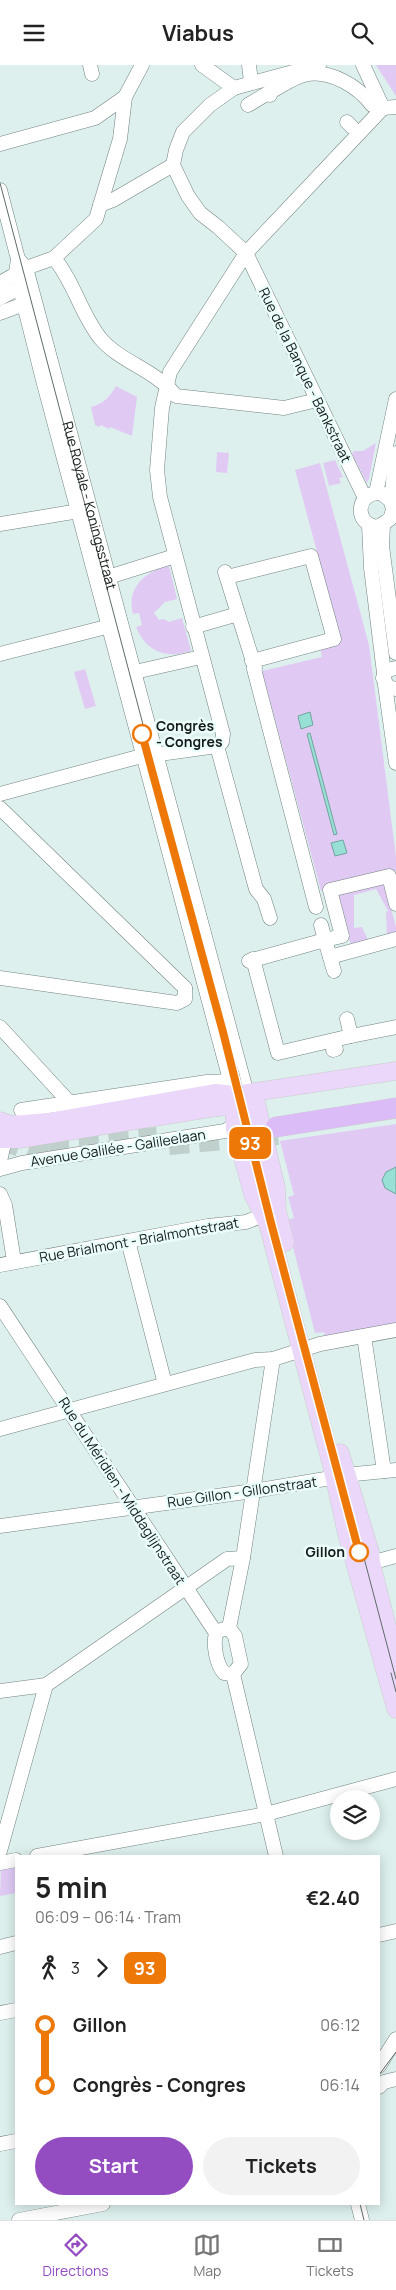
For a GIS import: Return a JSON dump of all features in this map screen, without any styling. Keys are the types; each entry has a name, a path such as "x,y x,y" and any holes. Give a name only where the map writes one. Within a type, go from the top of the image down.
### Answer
{"highway":[{"path":"396,1108 277,1131 396,1118"}],"main road":[{"path":"240,1096 396,1071"},
{"path":"2,1132 59,1120 215,1093 240,1096 396,1081"},
{"name":"Rue Royale - Koningsstraat","path":"240,1096 235,1124 253,1194 270,1213 341,1477 370,1552 364,1565 396,1709"},
{"name":"Rue Royale - Koningsstraat","path":"240,1096 276,1188 270,1213"},
{"name":"Rue Royale - Koningsstraat","path":"364,1565 396,1663"}],"street":[{"path":"0,283 20,268 47,263 93,222 120,139 124,121 125,97 142,65"},
{"path":"202,65 234,88"},
{"path":"249,65 251,83"},
{"path":"363,65 381,106"},
{"path":"246,253 200,213 188,196 173,165 173,158 183,132 210,105 234,88 251,83 321,73"},
{"path":"246,107 307,74 321,73 328,74 348,91 366,96 381,106"},
{"path":"348,91 366,81"},
{"path":"0,144 90,120 125,97"},
{"path":"342,140 350,124 381,106"},
{"path":"0,795 149,755 217,746 222,742 223,734 193,627 160,497 157,470 162,408 170,372 246,253 381,106"},
{"path":"100,205 113,200 173,165"},
{"name":"Rue Royale - Koningsstraat","path":"0,191 209,982 240,1096 246,1090 209,982"},
{"name":"Rue de la Banque - Bankstraat","path":"246,253 317,400 370,495"},
{"path":"54,258 101,339 168,385 176,396 284,408 317,400"},
{"name":"Rue Royale - Koningsstraat","path":"20,268 24,304 84,510"},
{"path":"0,298 13,291"},
{"path":"0,313 24,304"},
{"path":"396,399 370,495 362,503 360,513 376,525 382,546 396,653"},
{"path":"376,525 393,515 391,501 396,453"},
{"path":"370,495 384,495 391,501"},
{"path":"0,525 84,510"},
{"path":"376,525 371,568 390,679 396,763"},
{"path":"103,579 175,556"},
{"path":"256,665 334,639 311,556 226,575 256,665 316,907"},
{"path":"193,627 238,614"},
{"path":"0,654 115,625"},
{"path":"128,673 201,657"},
{"path":"217,746 256,889 264,899 270,918"},
{"path":"0,808 185,988 185,999 177,1003 0,978"},
{"path":"396,904 390,876 385,875 330,890 345,938 325,940 251,960 278,1053 335,1047 351,1036 396,1027"},
{"path":"321,925 334,971"},
{"path":"330,957 396,939"},
{"path":"185,988 209,982"},
{"path":"347,1019 351,1036"},
{"path":"0,1027 70,1103"},
{"path":"22,1110 70,1103 240,1096"},
{"name":"Avenue Galilée - Galileelaan","path":"0,1169 22,1163 225,1131 235,1124"},
{"path":"0,1161 3,1148 2,1132"},
{"path":"0,1194 5,1205 14,1261"},
{"name":"Rue Brialmont - Brialmontstraat","path":"0,1265 246,1221 270,1213"},
{"path":"128,1241 165,1384"},
{"name":"Rue du Méridien - Middaglijnstraat","path":"0,1306 70,1410 184,1588 216,1633"},
{"path":"0,1429 254,1360 273,1359 306,1348 396,1329"},
{"path":"364,1336 390,1470"},
{"path":"233,1674 241,1664 235,1636 229,1628 243,1558 273,1359"},
{"name":"Rue Gillon - Gillonstraat","path":"0,1526 390,1470"},
{"path":"364,1565 396,1556"},
{"path":"0,1691 46,1685 227,1559 243,1558"},
{"path":"229,1628 216,1633 214,1640 220,1668 224,1673 233,1674"},
{"path":"233,1674 276,1855"},
{"path":"0,1851 46,1685"},
{"path":"42,1855 266,1814 396,1779"},
{"path":"0,1863 15,1860"},
{"path":"380,1935 396,1931"},
{"path":"0,1947 15,1943"},
{"path":"0,2013 15,2010"},
{"path":"380,2064 396,2039"},
{"path":"380,2086 384,2082 396,2079"},
{"path":"0,2144 15,2141"},
{"path":"19,2220 98,2205"},
{"path":"358,2205 362,2220"}],"shaded area":[{"path":"376,65 396,65 396,96"},
{"path":"116,386 137,397 132,436 110,427 109,429 101,425 99,427 95,425 91,407 106,399"},
{"path":"376,443 367,483 352,454 354,451 363,451"},
{"path":"217,452 229,453 227,473 216,472"},
{"path":"335,460 343,477 339,478 341,483 329,486 323,463"},
{"path":"320,463 369,645 396,857 396,871 321,891 262,671 322,657 320,647 341,641 295,470"},
{"path":"169,566 177,599 165,602 154,613 159,620 164,619 169,622 182,618 191,651 174,654 158,651 151,648 145,642 136,627 142,625 139,613 133,614 132,605 132,596 139,582 152,572"},
{"path":"85,669 96,706 85,709 74,672"},
{"path":"383,879 396,927 396,937 353,948 348,937 350,936 338,892","holes":["376,889 388,911 386,912 387,935 368,940 362,927 354,928 354,895"]},
{"path":"396,1124 396,1325 325,1336 324,1332 315,1333 286,1220 294,1218 288,1197 294,1195 280,1141"},
{"path":"15,1865 15,1893 0,1896 1,1868"}],"water":[{"path":"310,712 313,725 301,729 298,716"},
{"path":"310,733 337,834 334,835 307,734"},
{"path":"343,840 347,853 335,856 331,843"},
{"path":"396,1167 396,1194 385,1188 382,1180 386,1172"}],"tunnel":[{"path":"169,1145 278,1135"},
{"path":"49,1143 64,1144 157,1137"},
{"path":"0,1140 32,1151 68,1154"}],"tram line":[{"path":"0,183 211,982 239,1074 253,1138 396,1679"},
{"name":"93","path":"142,734 185,899 223,1032 250,1144 359,1552"},
{"path":"391,1673 396,1692"},
{"path":"380,2074 396,2052"},
{"path":"360,2205 364,2220"}],"place":[{"name":"Congrès - Congres","path":"142,734"},
{"name":"Gillon","path":"359,1552"}]}
